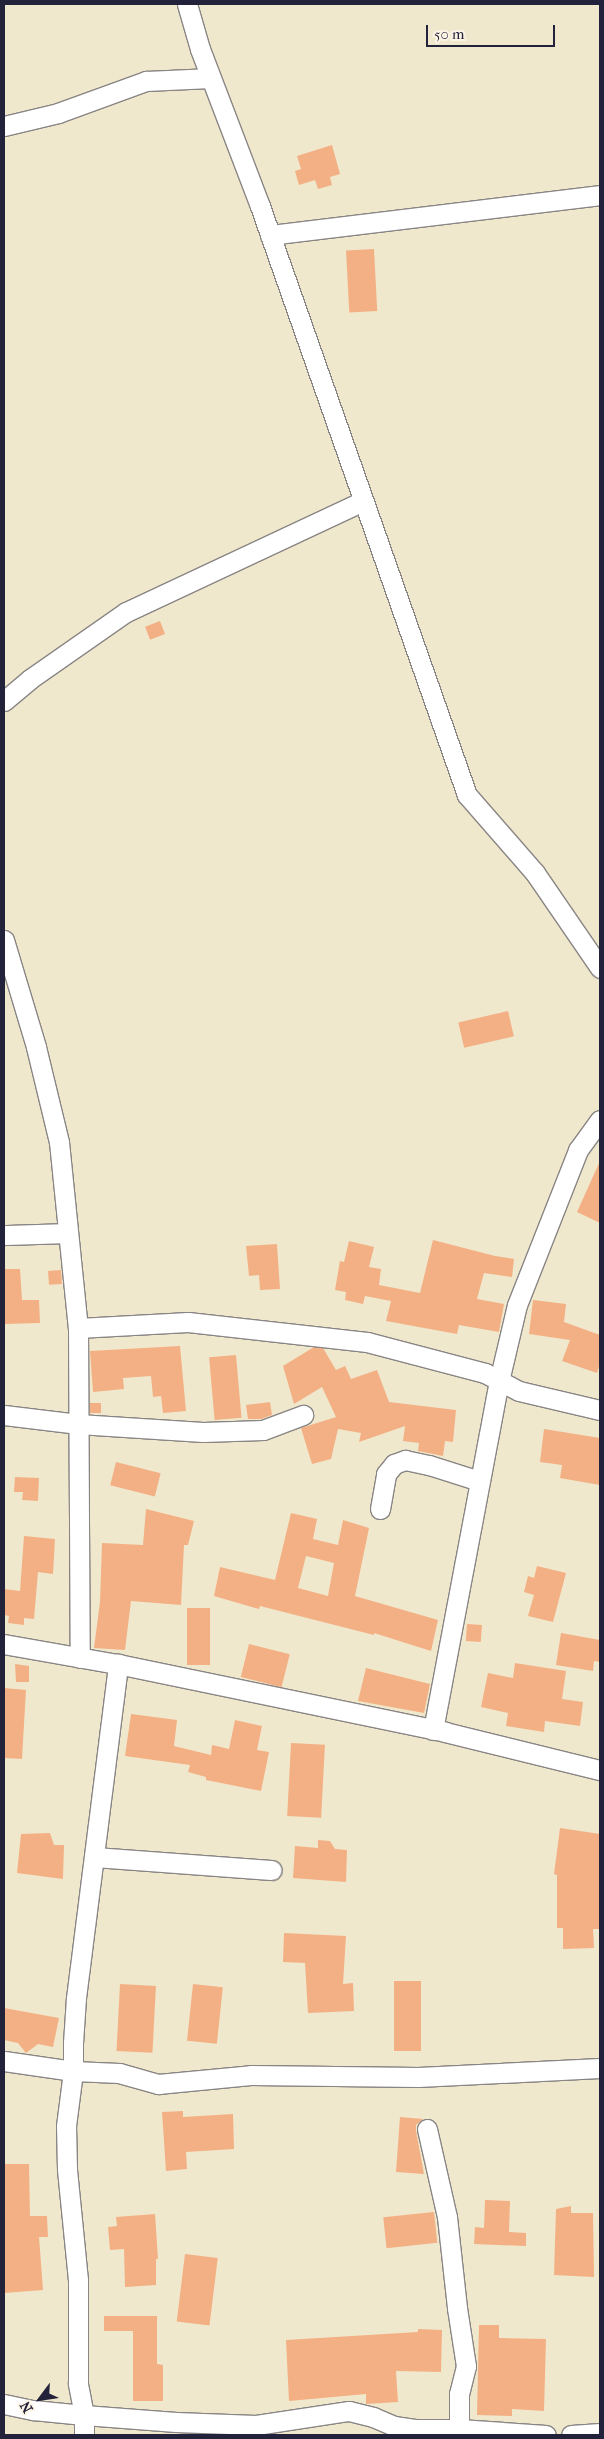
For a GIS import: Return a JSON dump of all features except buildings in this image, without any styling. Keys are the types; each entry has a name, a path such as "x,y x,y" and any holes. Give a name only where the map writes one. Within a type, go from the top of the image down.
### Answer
{"street":[{"path":"187,4 200,49 270,235 467,795 535,873 600,968"},
{"path":"4,126 58,112 146,81 211,78"},
{"path":"270,235 600,194"},
{"path":"4,701 30,680 126,612 363,501"},
{"path":"4,940 36,1047 59,1142 78,1328 80,1658"},
{"path":"433,1730 499,1380 517,1305 578,1150 600,1120"},
{"path":"4,1235 68,1233"},
{"path":"78,1328 188,1322 367,1342 486,1373 519,1391 600,1410"},
{"path":"4,1415 78,1424 203,1432 263,1430 303,1415"},
{"path":"380,1509 386,1474 394,1464 405,1460 479,1482"},
{"path":"4,1644 118,1664 433,1730 600,1770"},
{"path":"84,2435 84,2415 78,2383 78,2280 67,2169 66,2126 74,2071 76,1998 118,1664"},
{"path":"94,1856 272,1870"},
{"path":"4,2061 74,2071 118,2073 158,2084 251,2075 418,2077 600,2068"},
{"path":"427,2129 447,2216 457,2308 466,2366 458,2394 459,2432"},
{"path":"4,2404 33,2410 256,2430 349,2412 373,2417 394,2426 415,2430 546,2435"},
{"path":"571,2435 600,2433"}]}
